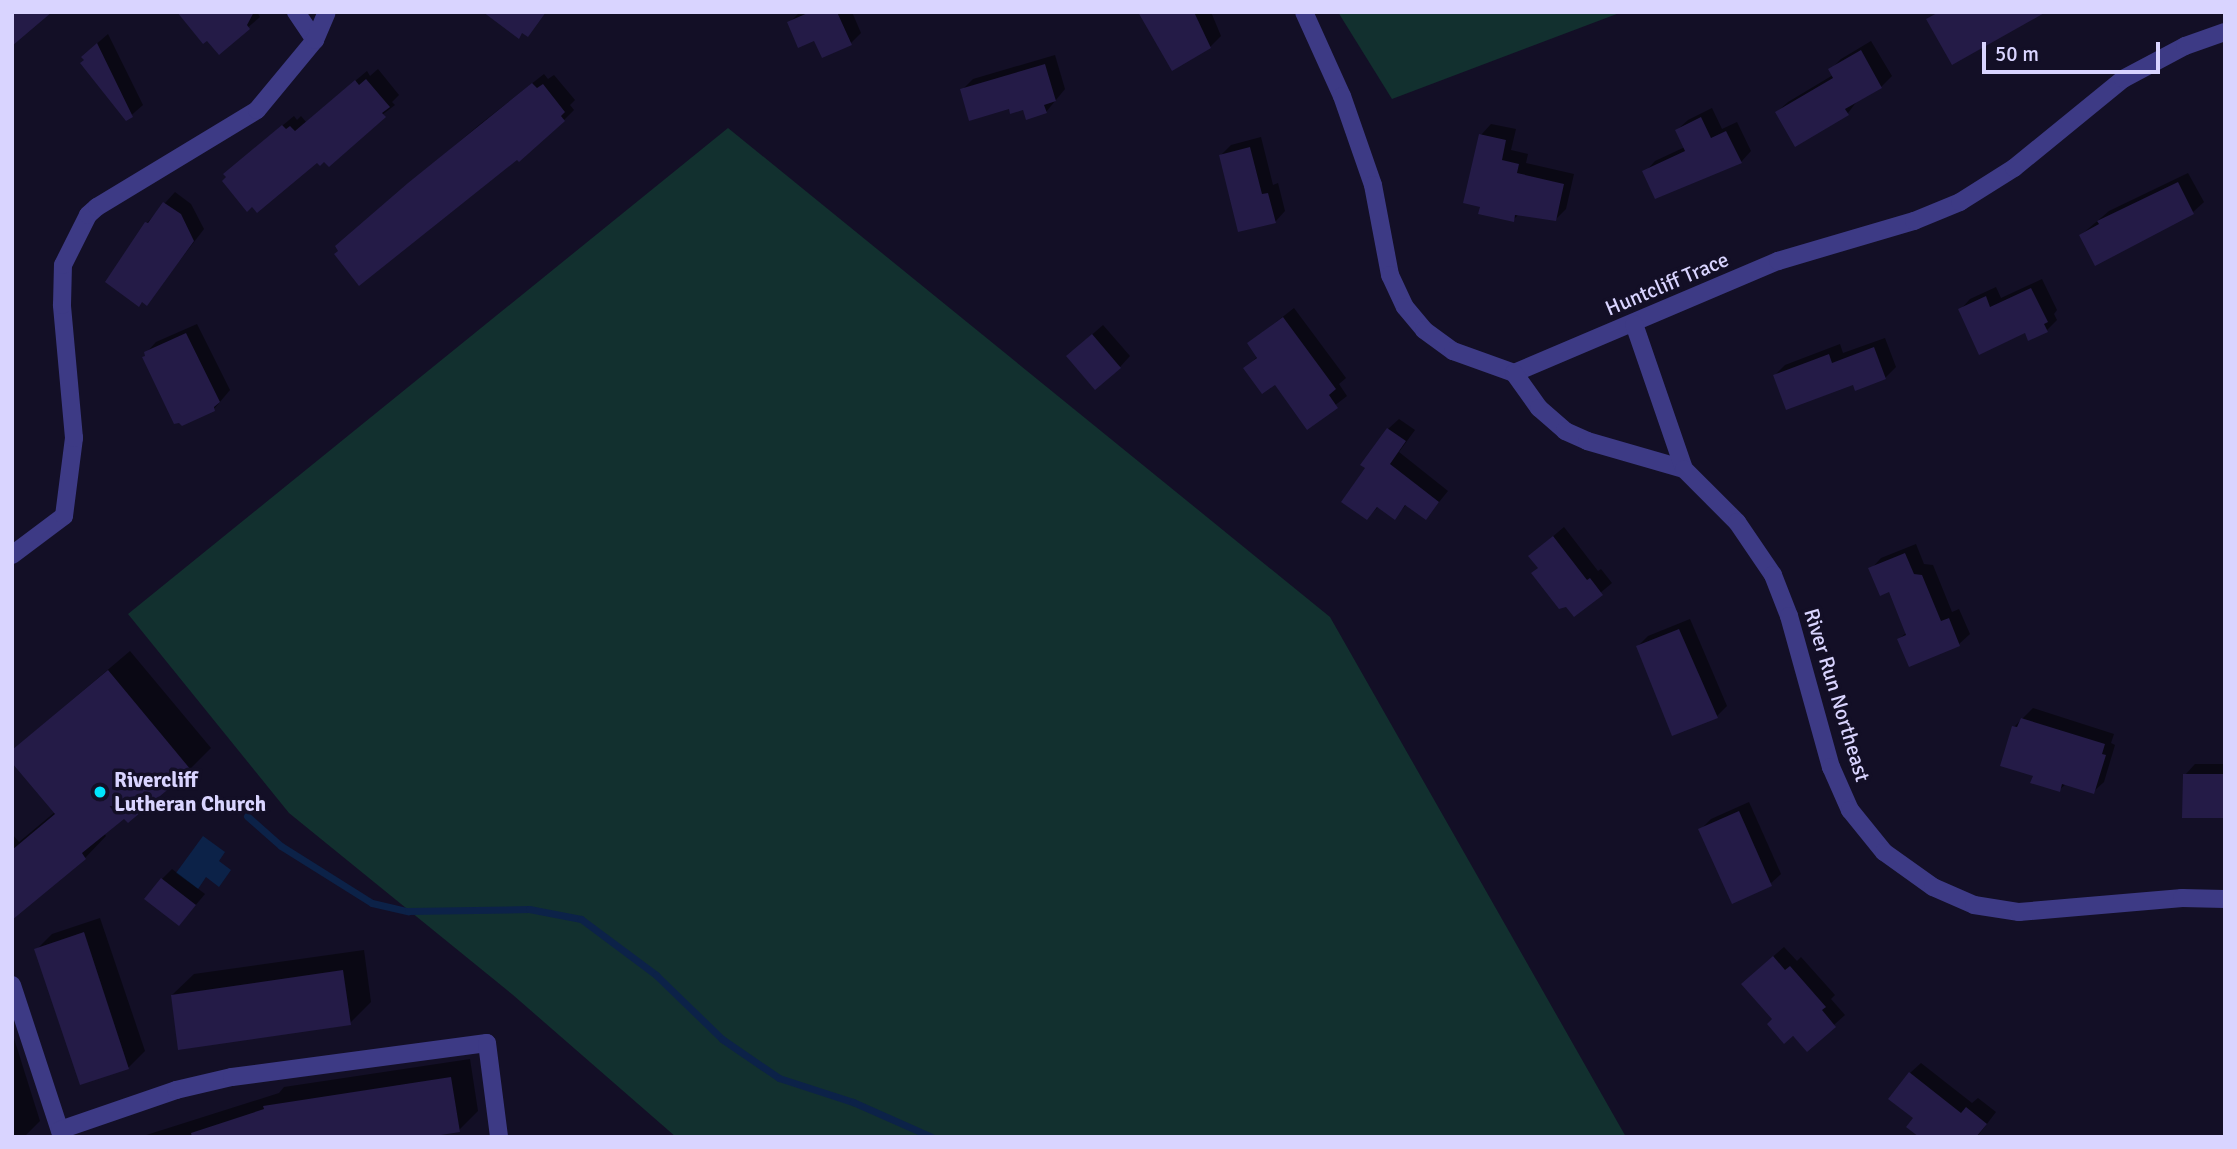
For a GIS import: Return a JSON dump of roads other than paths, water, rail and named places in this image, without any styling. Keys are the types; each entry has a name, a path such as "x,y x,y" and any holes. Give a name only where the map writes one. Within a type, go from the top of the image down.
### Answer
{"street":[{"path":"296,12 315,40"},
{"path":"12,555 64,516 74,438 62,305 63,265 88,215 97,206 257,110 315,40 327,12"},
{"path":"1304,12 1342,96 1373,184 1390,275 1405,307 1423,330 1452,351 1514,373"},
{"name":"Huntcliff Trace","path":"1514,373 1778,261 1914,221 1960,202 2014,168 2123,79 2185,46 2225,32"},
{"name":"River Run Northeast","path":"1634,324 1684,470 1737,522 1773,575 1789,616 1830,766 1850,810 1884,852 1933,887 1974,905 2019,912 2182,898 2225,899"},
{"name":"River Run Northeast","path":"1514,373 1539,408 1565,431 1587,441 1684,470"},
{"path":"12,985 61,1133 176,1090 232,1077 486,1044 499,1137"}],"water":[{"path":"203,836 225,852 219,861 231,870 219,887 206,877 198,889 176,873"}],"waterway":[{"path":"247,816 281,846 372,903 408,911 529,909 581,919 656,975 722,1039 779,1078 853,1102 932,1137"}],"place":[{"name":"Rivercliff Lutheran Church","path":"100,792"}]}
